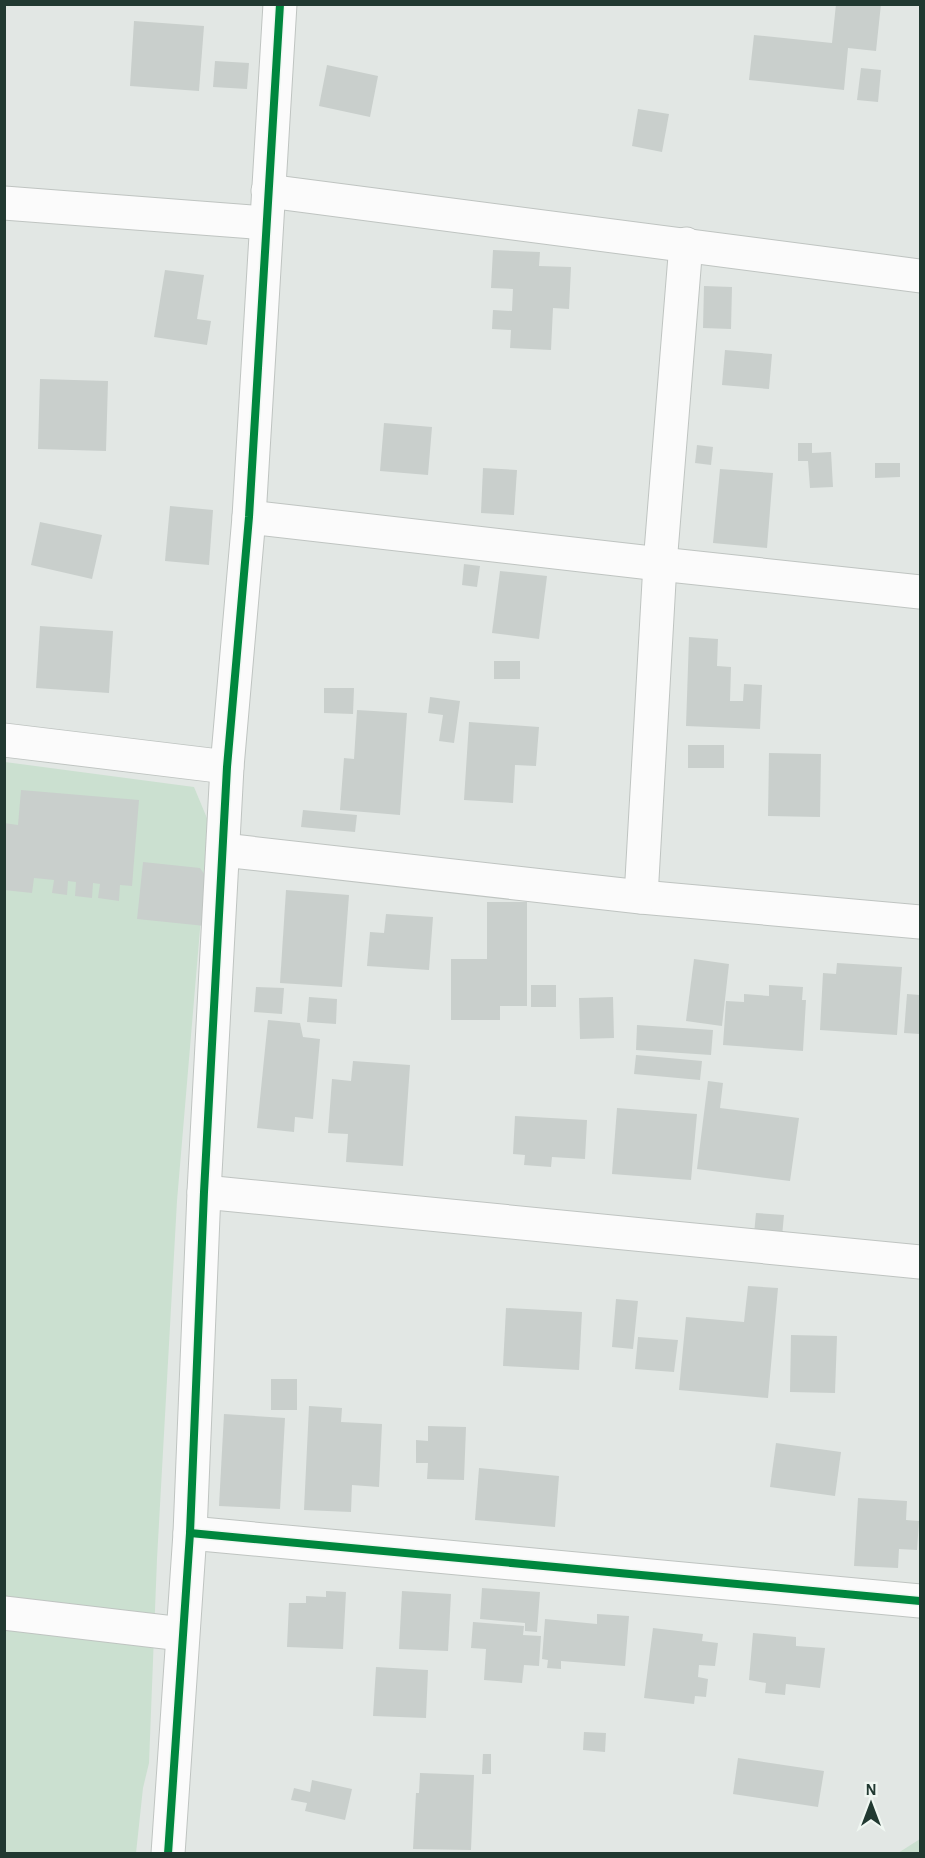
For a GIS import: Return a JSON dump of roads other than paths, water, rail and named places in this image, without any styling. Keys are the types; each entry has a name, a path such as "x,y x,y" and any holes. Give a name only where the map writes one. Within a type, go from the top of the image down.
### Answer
{"street":[{"path":"168,1854 190,1533 204,1192 227,767 249,517 280,4"},
{"path":"268,190 921,276"},
{"path":"4,202 266,223"},
{"path":"641,897 660,564 686,244"},
{"path":"249,517 921,592"},
{"path":"4,740 227,767"},
{"path":"223,850 641,897 921,922"},
{"path":"204,1192 921,1262"},
{"path":"190,1533 921,1601"},
{"path":"4,1613 182,1634"}]}
